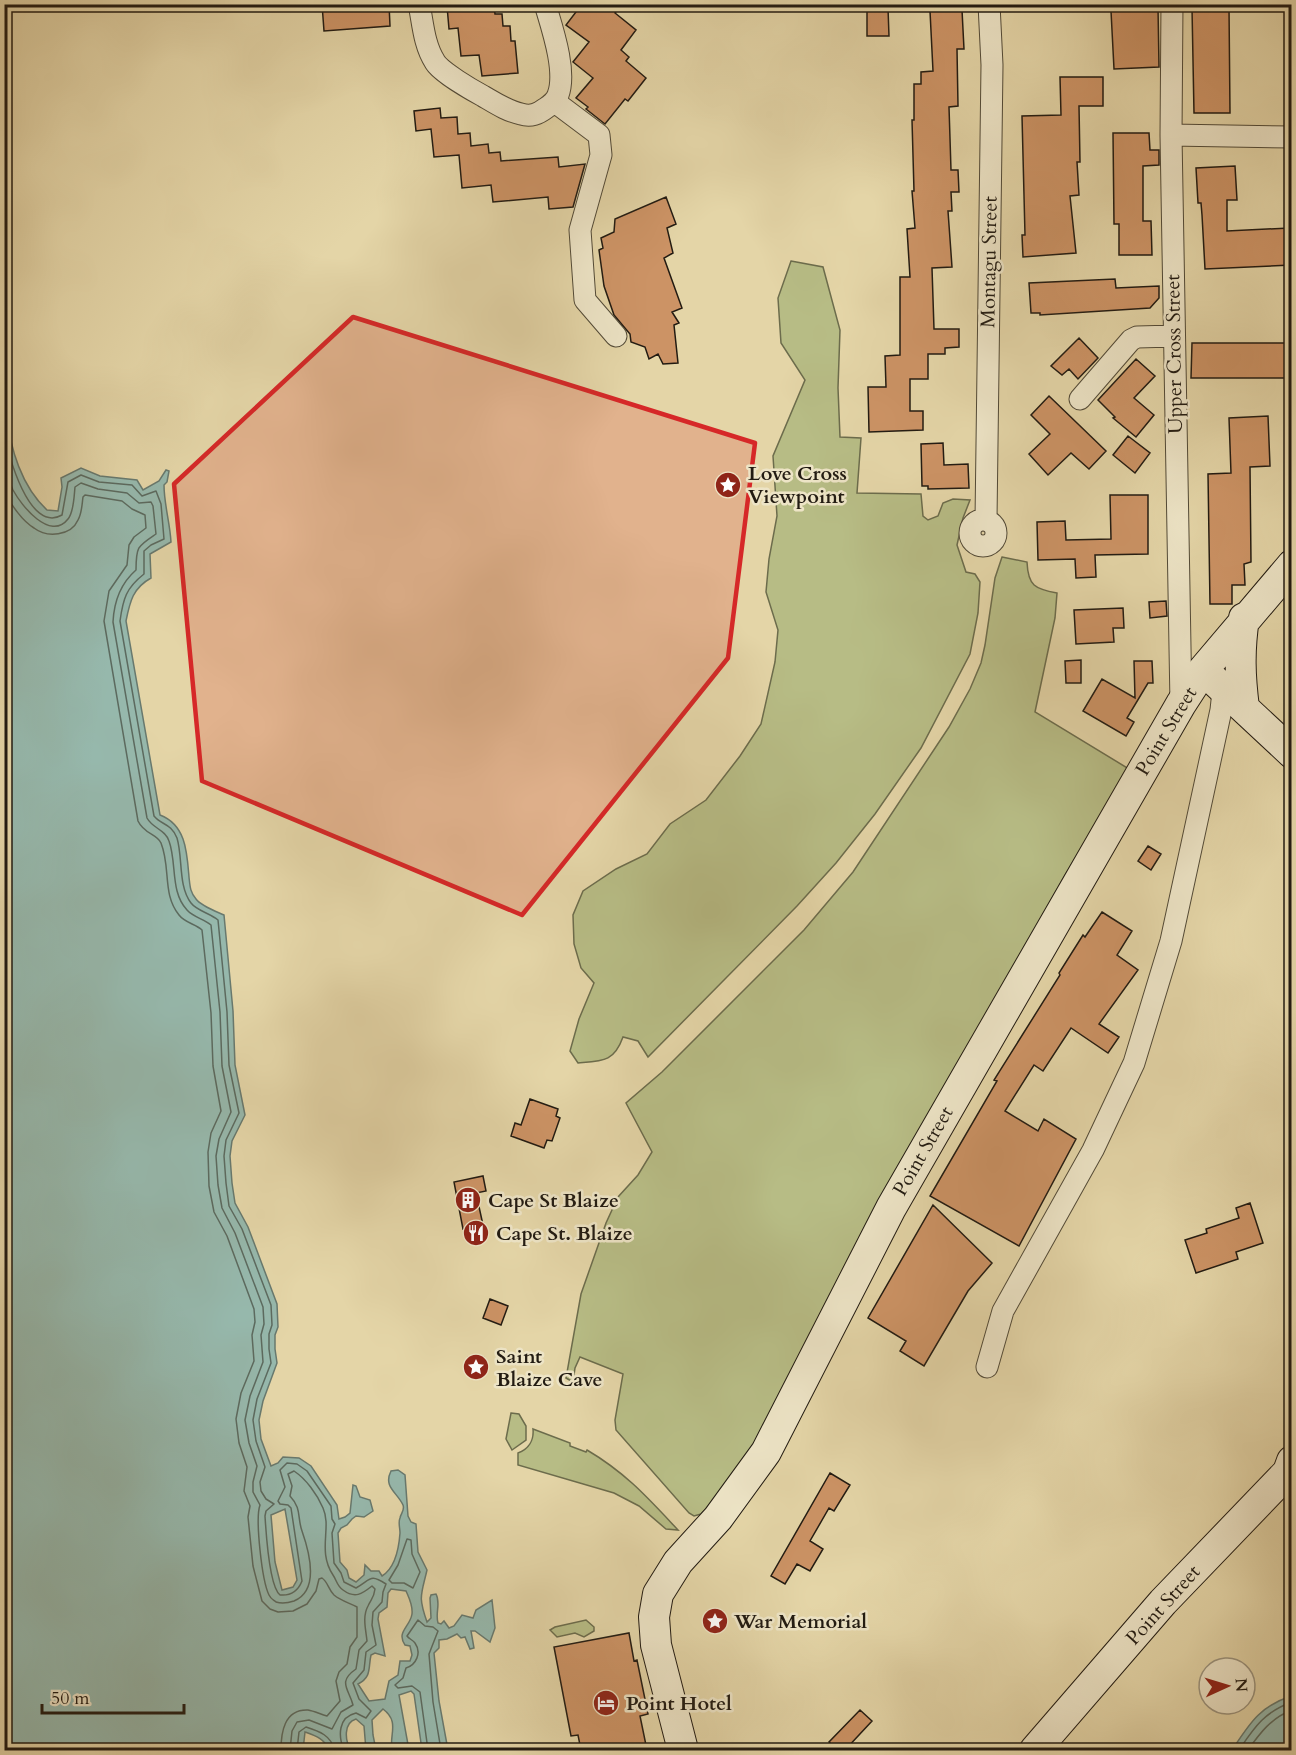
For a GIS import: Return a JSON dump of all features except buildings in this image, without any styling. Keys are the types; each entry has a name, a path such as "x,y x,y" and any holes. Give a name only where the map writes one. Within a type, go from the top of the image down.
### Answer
{"street":[{"path":"419,4 426,41 436,64 460,82 506,109 531,116 555,102 559,94 558,52 545,4"},
{"name":"Montagu Street","path":"986,520 992,65 990,4"},
{"name":"Upper Cross Street","path":"1172,4 1171,135 1181,704"},
{"path":"555,102 598,135 601,156 580,230 585,300 616,336"},
{"path":"1171,135 1292,137"},
{"path":"1080,399 1131,340 1137,337 1174,336"},
{"name":"Point Street","path":"683,1750 656,1645 654,1617 658,1594 678,1562 718,1518 766,1452 891,1208 1181,704 1223,690 1242,632 1292,565"},
{"path":"987,1367 1003,1311 1093,1150 1134,1063 1171,941 1221,710 1223,690 1239,671 1242,632"},
{"path":"1223,690 1292,753"},
{"name":"Point Street","path":"1035,1750 1163,1602 1288,1472 1292,1461"}],"highlighted area":[{"path":"353,317 755,443 728,658 522,915 202,781 174,484"}],"green space":[{"path":"791,261 823,267 840,330 838,388 840,437 861,438 857,493 921,494 923,516 928,520 938,516 943,503 953,499 970,500 957,545 966,572 975,574 980,582 978,613 970,654 921,748 875,814 836,863 797,906 648,1057 638,1041 623,1037 616,1051 606,1059 578,1063 570,1051 579,1019 594,983 581,968 574,944 573,915 583,891 616,869 647,854 670,824 706,800 761,724 775,662 778,630 766,592 777,516 773,456 805,380 781,343 778,298"},
{"path":"1002,557 1027,562 1029,576 1034,585 1057,593 1055,618 1035,712 1129,769 1064,877 816,1324 749,1456 731,1482 701,1514 694,1516 616,1430 615,1420 623,1374 580,1357 575,1368 573,1382 566,1378 581,1294 606,1223 618,1197 638,1175 652,1152 626,1103 662,1072 804,930 853,872 949,727 970,689 981,663 995,578"},
{"path":"511,1413 519,1414 526,1426 526,1440 512,1450 506,1439"},
{"path":"533,1429 570,1443 570,1446 586,1452 587,1450 601,1459 636,1487 678,1530 666,1529 639,1506 614,1493 518,1465 518,1453 530,1444"},
{"path":"586,1620 594,1627 594,1631 584,1637 575,1633 557,1637 550,1630 555,1627"}],"water":[{"path":"5,382 7,415 14,454 24,479 38,501 47,510 58,511 62,487 61,478 81,468 100,476 137,480 143,490 159,481 166,470 169,471 167,482 164,485 171,542 150,554 151,578 140,586 133,596 126,621 160,815 175,825 184,840 190,886 194,896 198,902 224,915 233,1011 235,1065 245,1115 232,1141 230,1156 232,1183 235,1203 248,1227 277,1304 278,1327 275,1335 275,1349 277,1363 263,1401 259,1420 261,1439 271,1466 283,1457 299,1458 311,1466 337,1505 339,1519 350,1513 353,1485 356,1486 360,1497 370,1500 373,1511 364,1517 356,1516 338,1533 340,1562 347,1570 349,1578 356,1582 364,1575 365,1565 371,1571 379,1571 382,1576 396,1557 400,1533 399,1521 403,1507 390,1485 389,1477 391,1471 398,1470 405,1475 408,1516 411,1522 416,1524 418,1552 427,1570 421,1596 427,1622 431,1618 430,1598 431,1595 436,1594 438,1623 441,1624 444,1621 449,1628 454,1626 462,1615 473,1618 476,1610 492,1600 495,1628 490,1642 475,1631 471,1631 474,1648 470,1649 465,1637 461,1638 457,1634 439,1640 439,1648 434,1653 439,1701 448,1750 422,1750 414,1694 411,1691 399,1695 409,1750 392,1750 393,1723 383,1709 372,1720 376,1750 366,1750 364,1726 356,1719 349,1724 346,1733 351,1750 329,1750 323,1741 305,1732 303,1750 5,1750","holes":["285,1509 297,1580 293,1587 282,1590 275,1562 271,1515","391,1589 406,1591 412,1608 411,1619 402,1636 405,1645 410,1646 412,1655 410,1661 400,1661 398,1675 389,1681 385,1699 369,1701 358,1684 366,1678 369,1672 371,1655 375,1653 385,1656 378,1619 379,1613 387,1607 388,1593"]},
{"path":"1291,1696 1291,1750 1232,1750 1256,1717 1271,1705"}],"place":[{"name":"Love Cross Viewpoint","path":"728,485"},
{"name":"Cape St Blaize","path":"468,1200"},
{"name":"Cape St. Blaize","path":"476,1233"},
{"name":"Saint Blaize Cave","path":"476,1367"},
{"name":"War Memorial","path":"715,1621"},
{"name":"Point Hotel","path":"606,1703"}]}
